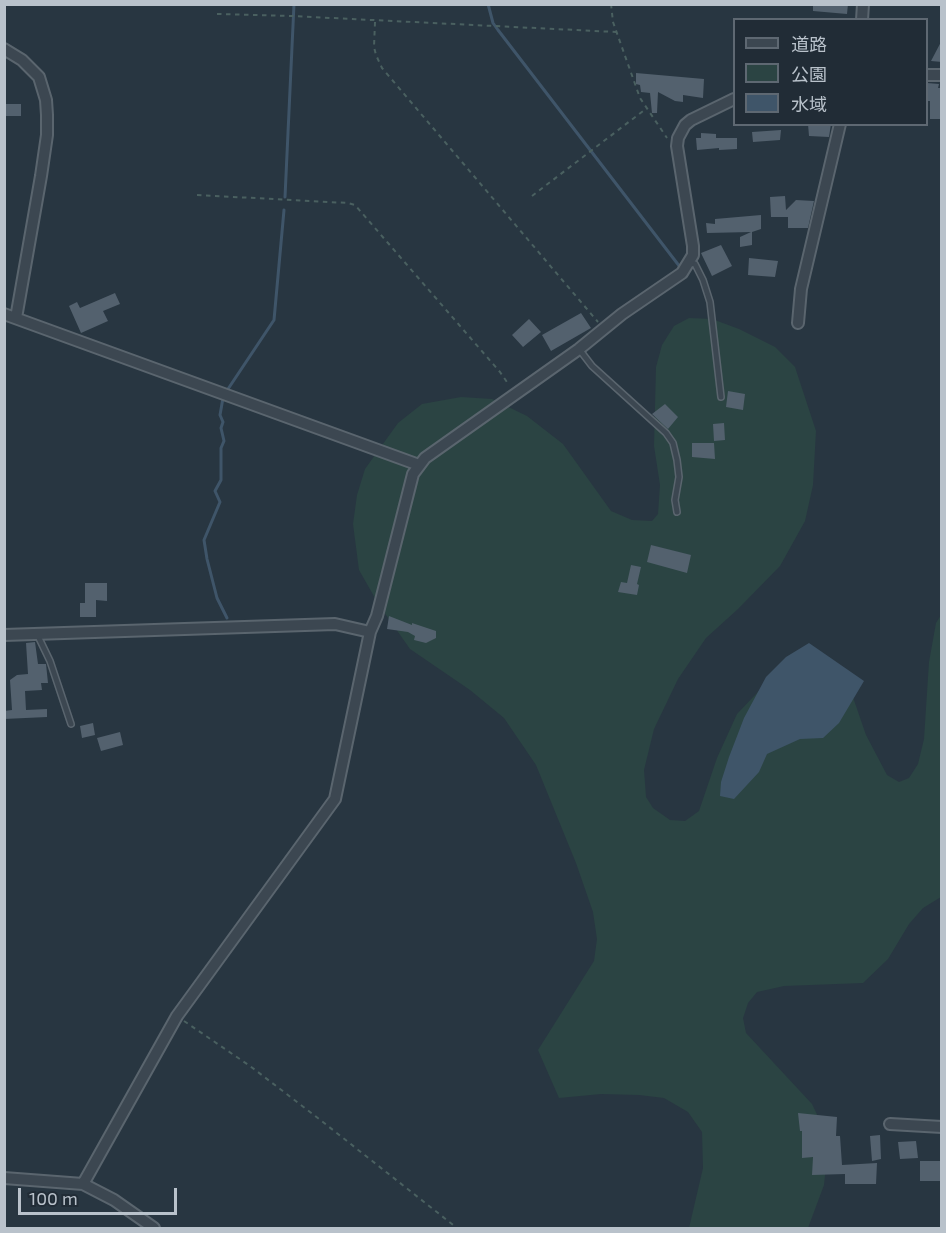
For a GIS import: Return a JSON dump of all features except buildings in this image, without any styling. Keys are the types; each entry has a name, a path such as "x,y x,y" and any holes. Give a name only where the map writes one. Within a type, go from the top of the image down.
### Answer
{"street":[{"path":"4,49 22,60 39,77 46,100 47,115 47,135 41,176 16,318"},
{"path":"83,1184 177,1016 335,799 370,632 377,615 413,474 419,465 579,349 622,314 682,273 693,255 693,246 677,146 680,133 685,125 707,111 733,100"},
{"path":"798,323 801,289 840,126"},
{"path":"4,314 419,465"},
{"path":"4,635 335,624 370,632"},
{"path":"890,1124 942,1127"},
{"path":"4,1178 83,1184 114,1200 154,1228"}],"lane":[{"path":"688,263 695,264 710,302 721,397"},
{"path":"579,349 592,366 666,433 673,443 679,477 675,501 677,512"},
{"path":"37,634 50,661 71,724"}],"path":[{"path":"611,4 611,15 616,32 640,98 665,137 677,146"},
{"path":"217,14 616,32"},
{"path":"375,21 374,47 382,68 604,329"},
{"path":"532,196 646,108"},
{"path":"197,195 355,205 500,372 515,395"},
{"path":"177,1016 250,1066 457,1228"}],"green space":[{"path":"689,318 712,319 739,329 775,347 795,367 816,431 813,485 805,521 780,566 706,638 678,679 654,729 644,770 646,797 653,808 670,820 685,821 699,811 717,758 737,714 775,674 818,653 831,658 846,677 866,735 887,775 899,782 909,778 918,764 924,739 929,662 936,623 941,615 941,897 923,908 909,924 888,959 863,983 784,986 757,992 748,1003 743,1018 746,1033 812,1104 823,1127 827,1156 824,1185 808,1228 689,1228 703,1168 702,1132 688,1112 664,1098 639,1095 601,1094 559,1098 538,1050 594,961 597,939 593,912 576,863 536,765 504,718 470,690 410,649 379,605 359,570 353,524 357,495 365,469 398,423 422,404 461,397 492,399 527,416 563,444 611,511 632,520 652,521 658,514 660,485 654,446 656,367 662,345 674,326"}],"water":[{"path":"809,643 864,681 839,723 823,738 800,739 767,754 759,772 734,799 720,796 721,782 744,718 766,677 786,657"}],"waterway":[{"path":"285,197 294,4"},
{"path":"488,4 493,23 498,30 680,267"},
{"path":"226,392 274,320 284,210"},
{"path":"223,398 220,415 223,422 221,428 224,441 221,448 221,480 215,491 220,502 204,540 217,598 227,618"}]}
